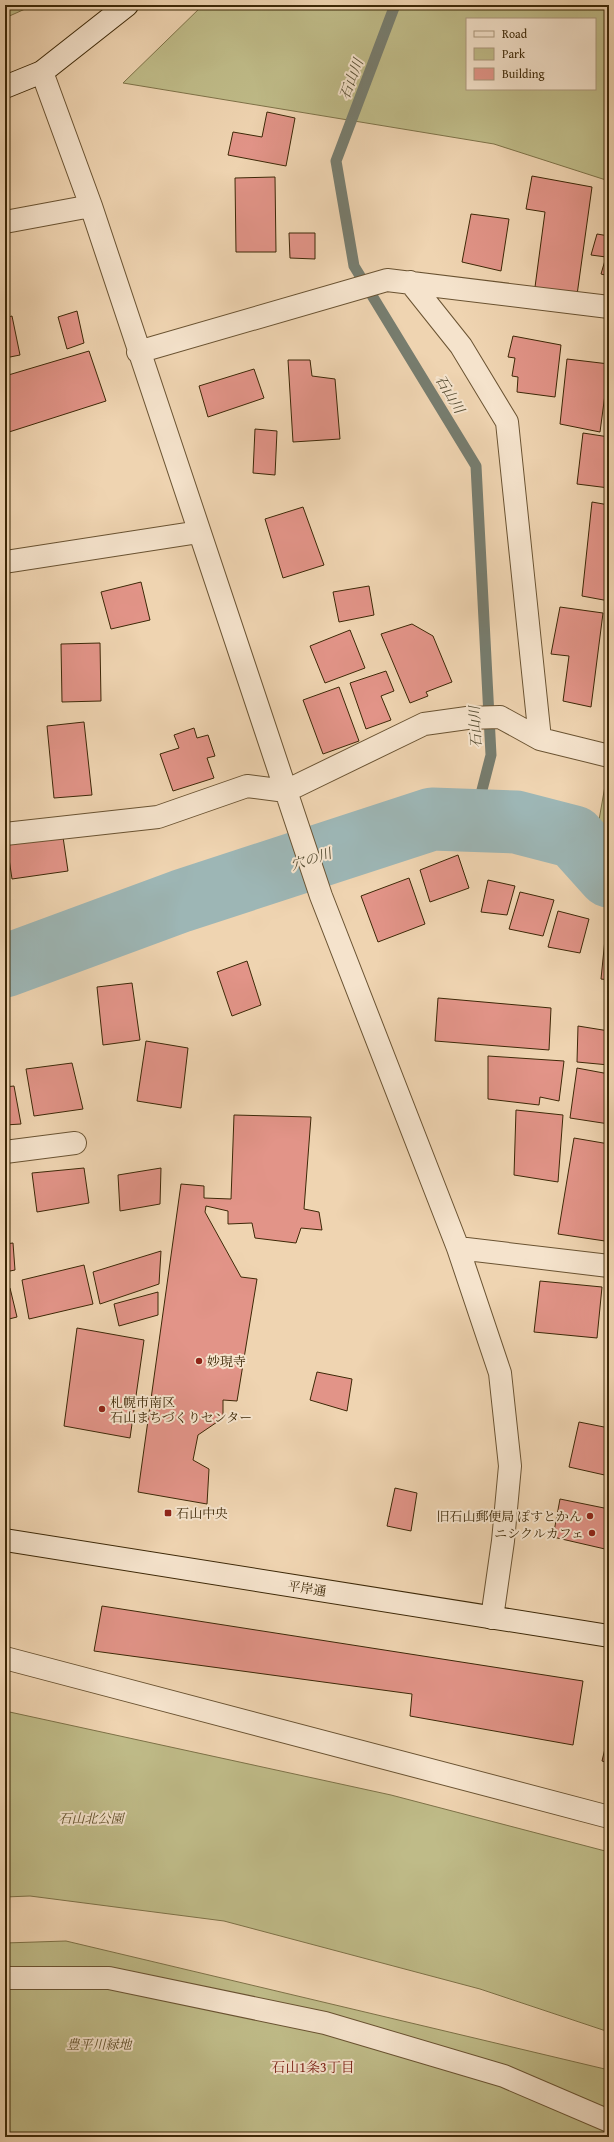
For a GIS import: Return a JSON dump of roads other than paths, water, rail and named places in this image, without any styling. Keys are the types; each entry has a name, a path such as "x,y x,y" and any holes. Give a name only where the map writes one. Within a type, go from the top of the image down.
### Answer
{"street":[{"path":"5,86 42,72 127,5"},
{"path":"42,72 90,206 321,896 458,1248 500,1373 510,1466 503,1541 492,1618"},
{"path":"5,222 90,206"},
{"path":"138,352 387,280 609,307"},
{"path":"410,282 461,346 507,422 540,739"},
{"path":"5,562 199,532"},
{"path":"5,834 158,817 247,786 286,791 424,724 467,718 500,717 540,739 609,756"},
{"path":"5,1152 75,1143"},
{"path":"458,1248 609,1266"},
{"name":"平岸通","path":"5,1540 609,1636"},
{"path":"5,1658 609,1817"},
{"path":"5,1978 109,1978 325,2023 504,2076 609,2121"}],"waterway":[{"name":"石山川","path":"395,5 336,161 354,266 476,466 491,755 474,821"},
{"name":"穴の川","path":"5,966 181,901 432,819 516,822 574,837 609,876"}],"place":[{"name":"妙現寺","path":"199,1361"},
{"name":"札幌市南区 石山まちづくりセンター","path":"102,1409"},
{"name":"石山中央","path":"168,1513"},
{"name":"旧石山郵便局 ぽすとかん","path":"590,1516"},
{"name":"ニシクルカフェ","path":"592,1533"}],"district":[{"name":"石山1条3丁目","path":"313,2067"}],"park label":[{"name":"石山北公園","path":"91,1818"},
{"name":"豊平川緑地","path":"99,2044"}]}
